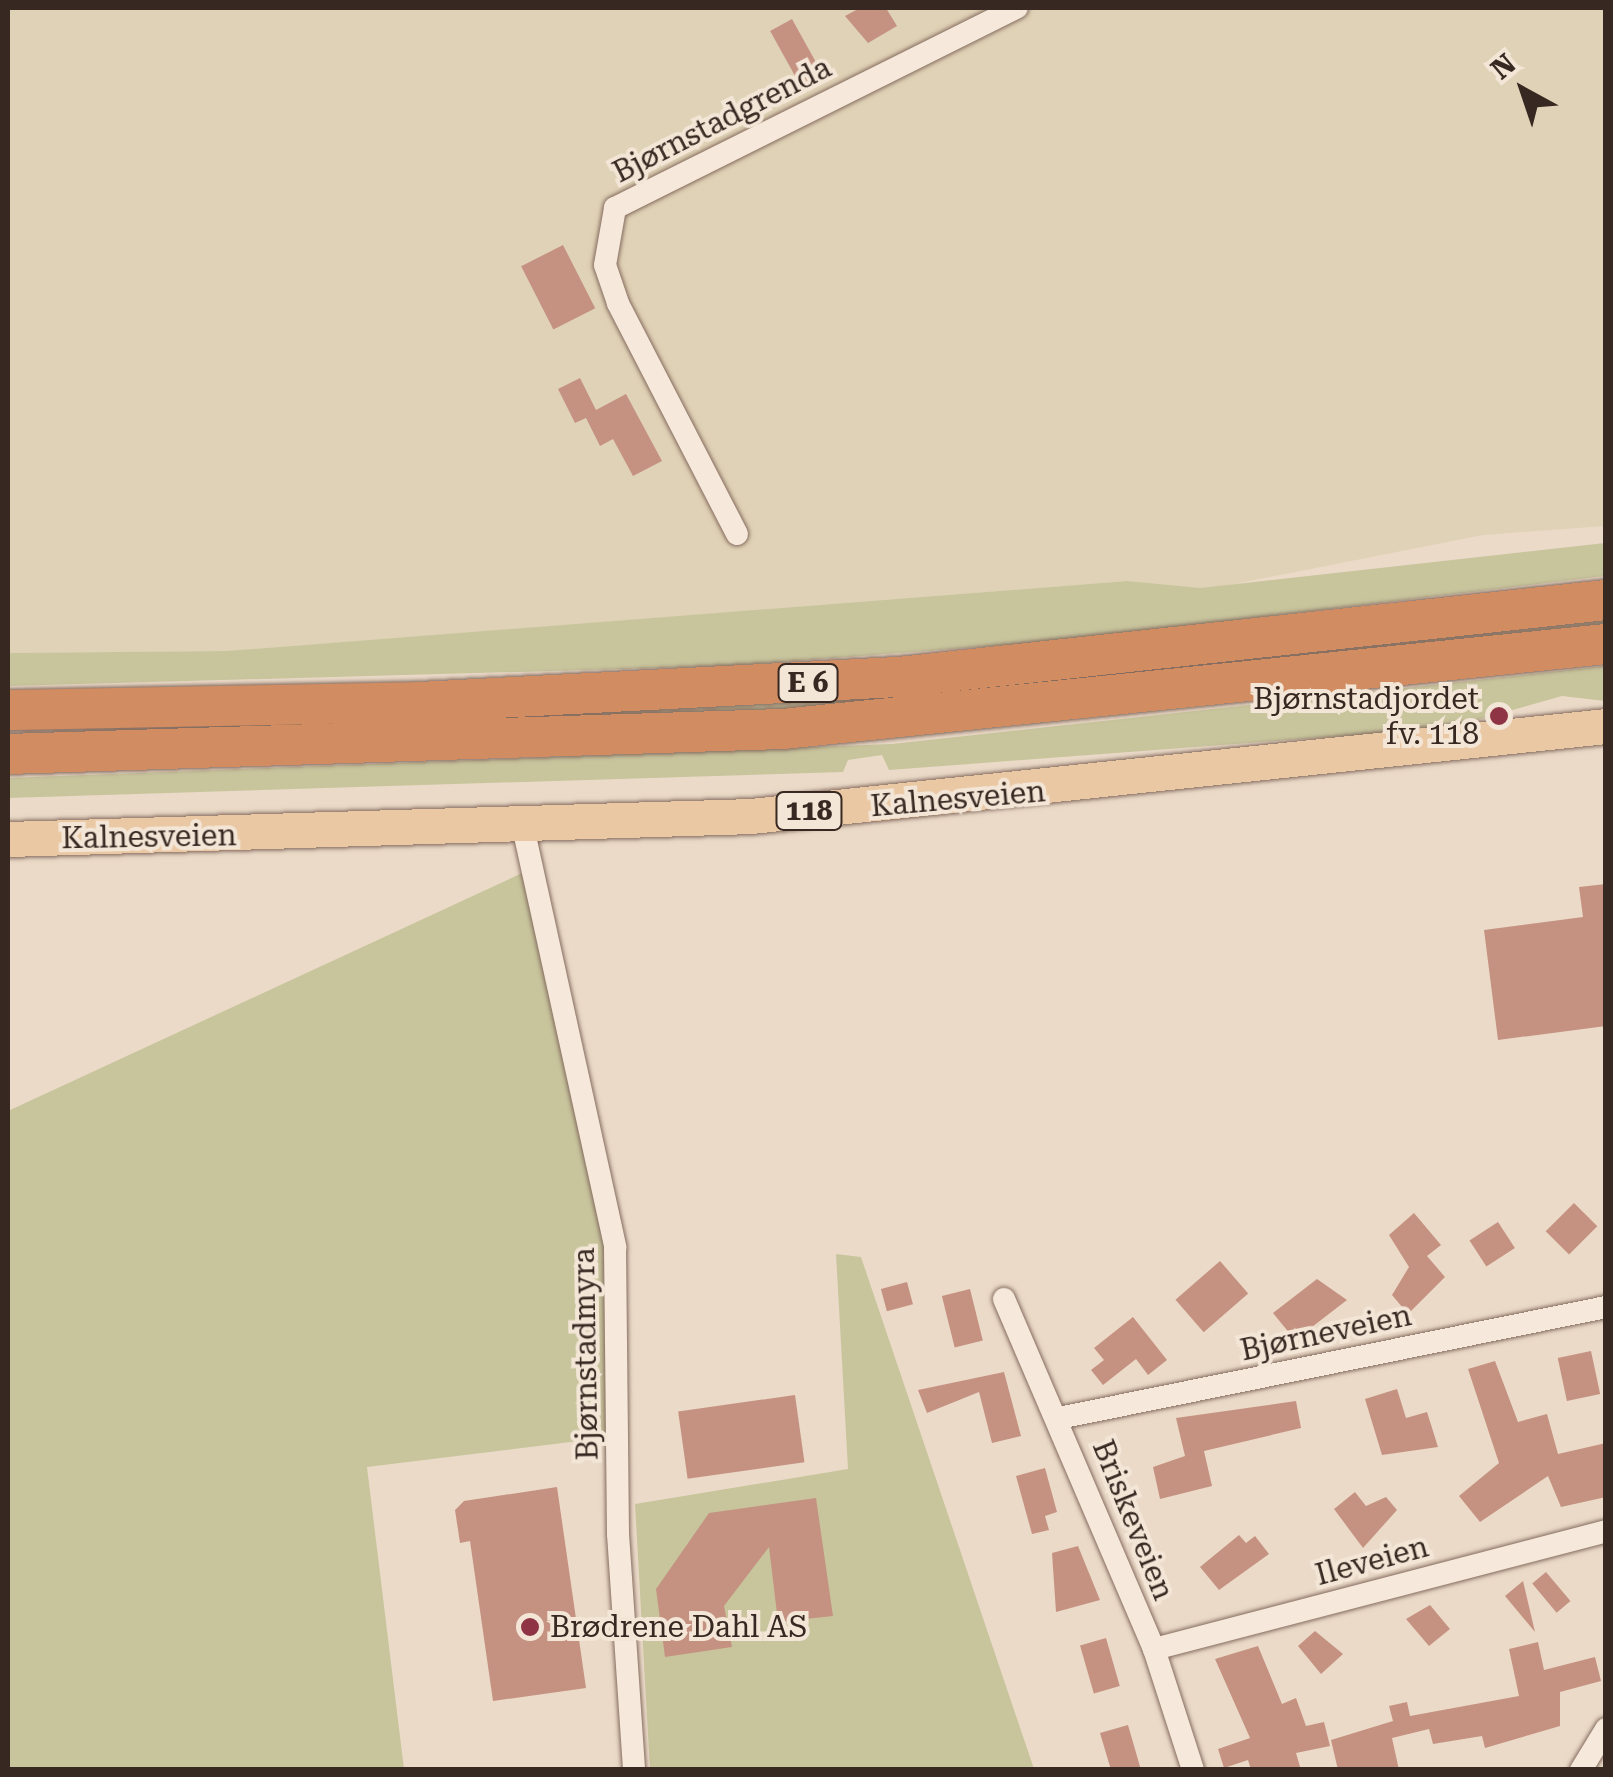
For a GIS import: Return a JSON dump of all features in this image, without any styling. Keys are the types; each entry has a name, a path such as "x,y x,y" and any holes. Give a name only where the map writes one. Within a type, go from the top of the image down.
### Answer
{"highway":[{"name":"E 6","path":"8,710 420,702 899,677 1606,600"},
{"name":"E 6","path":"8,754 818,726 1606,644"}],"main road":[{"name":"Kalnesveien","path":"8,839 522,828 994,797 1606,726"}],"street":[{"name":"Bjørnstadgrenda","path":"737,534 618,303 604,250 615,208 1018,8"},
{"name":"Bjørnstadmyra","path":"522,828 615,1246 618,1534 634,1770"},
{"name":"Briskeveien","path":"1004,1299 1059,1418 1154,1649 1193,1770"},
{"name":"Bjørneveien","path":"1059,1418 1606,1306"},
{"name":"Ileveien","path":"1154,1649 1606,1531"},
{"path":"1581,1770 1606,1729"}],"shaded area":[{"path":"8,8 1605,8 1605,526 1483,535 1199,591 1127,581 233,651 8,653"},
{"path":"1605,543 1605,576 1059,641 729,666 8,686 8,653 227,651 1127,581 1200,588"},
{"path":"1605,616 1605,627 834,708 101,729"},
{"path":"1605,666 1605,701 1562,696 1449,728 889,770 882,755 848,760 843,772 8,798 8,778 892,744"},
{"path":"533,868 595,1126 619,1436 367,1467 404,1769 8,1769 8,1111"},
{"path":"836,1254 861,1257 1034,1769 650,1769 635,1504 848,1469"}],"building":[{"path":"860,8 886,8 897,26 868,43 845,16"},
{"path":"792,19 823,75 801,87 770,31"},
{"path":"563,245 595,308 553,330 521,266"},
{"path":"580,378 596,410 626,394 662,461 633,476 613,439 600,446 586,418 575,423 558,389"},
{"path":"1606,884 1606,1026 1498,1040 1484,930 1583,917 1579,887"},
{"path":"1574,1203 1597,1226 1569,1255 1546,1231"},
{"path":"1414,1213 1441,1245 1427,1256 1445,1277 1408,1314 1392,1295 1409,1267 1389,1235"},
{"path":"1498,1222 1515,1248 1486,1267 1469,1241"},
{"path":"1220,1261 1248,1293 1204,1332 1175,1300"},
{"path":"1317,1279 1347,1300 1295,1340 1273,1313"},
{"path":"907,1282 913,1304 887,1311 881,1289"},
{"path":"970,1289 983,1340 955,1347 942,1296"},
{"path":"1133,1317 1167,1360 1148,1375 1136,1359 1103,1385 1091,1370 1104,1360 1094,1348"},
{"path":"1591,1351 1600,1394 1567,1401 1558,1358"},
{"path":"1495,1361 1518,1422 1547,1414 1558,1454 1606,1443 1606,1497 1561,1507 1548,1476 1480,1522 1459,1496 1499,1463 1468,1369"},
{"path":"1004,1372 1021,1436 992,1443 979,1392 927,1413 918,1390"},
{"path":"1397,1389 1406,1418 1427,1412 1438,1447 1382,1455 1365,1399"},
{"path":"795,1395 804,1462 688,1479 678,1411"},
{"path":"1296,1401 1301,1428 1204,1451 1212,1486 1160,1499 1153,1467 1185,1456 1176,1418"},
{"path":"1045,1468 1057,1512 1045,1516 1049,1530 1032,1534 1016,1476"},
{"path":"557,1487 586,1688 493,1701 470,1541 460,1543 455,1510 464,1501"},
{"path":"1355,1492 1366,1506 1386,1497 1397,1510 1363,1548 1334,1509"},
{"path":"816,1498 833,1616 778,1622 769,1547 724,1606 732,1647 665,1657 656,1589 709,1513"},
{"path":"1239,1535 1246,1543 1255,1536 1269,1554 1219,1590 1200,1567"},
{"path":"1078,1546 1100,1600 1056,1612 1052,1553"},
{"path":"1546,1572 1570,1601 1557,1613 1532,1584"},
{"path":"1523,1581 1535,1632 1505,1596"},
{"path":"1430,1605 1450,1629 1429,1646 1406,1619"},
{"path":"1315,1631 1343,1654 1321,1674 1298,1646"},
{"path":"1106,1638 1120,1686 1094,1694 1080,1645"},
{"path":"1538,1642 1544,1670 1595,1657 1601,1681 1560,1692 1560,1726 1485,1748 1482,1736 1433,1744 1429,1729 1392,1738 1399,1770 1338,1770 1331,1740 1393,1721 1389,1706 1407,1702 1410,1716 1519,1696 1509,1649"},
{"path":"1258,1646 1282,1704 1296,1698 1306,1726 1324,1722 1330,1746 1296,1753 1301,1770 1251,1770 1248,1760 1224,1768 1218,1749 1250,1738 1215,1659"},
{"path":"1128,1725 1141,1770 1111,1770 1100,1733"}],"place":[{"name":"Bjørnstadjordet fv. 118","path":"1499,716"},
{"name":"Brødrene Dahl AS","path":"530,1627"}]}
